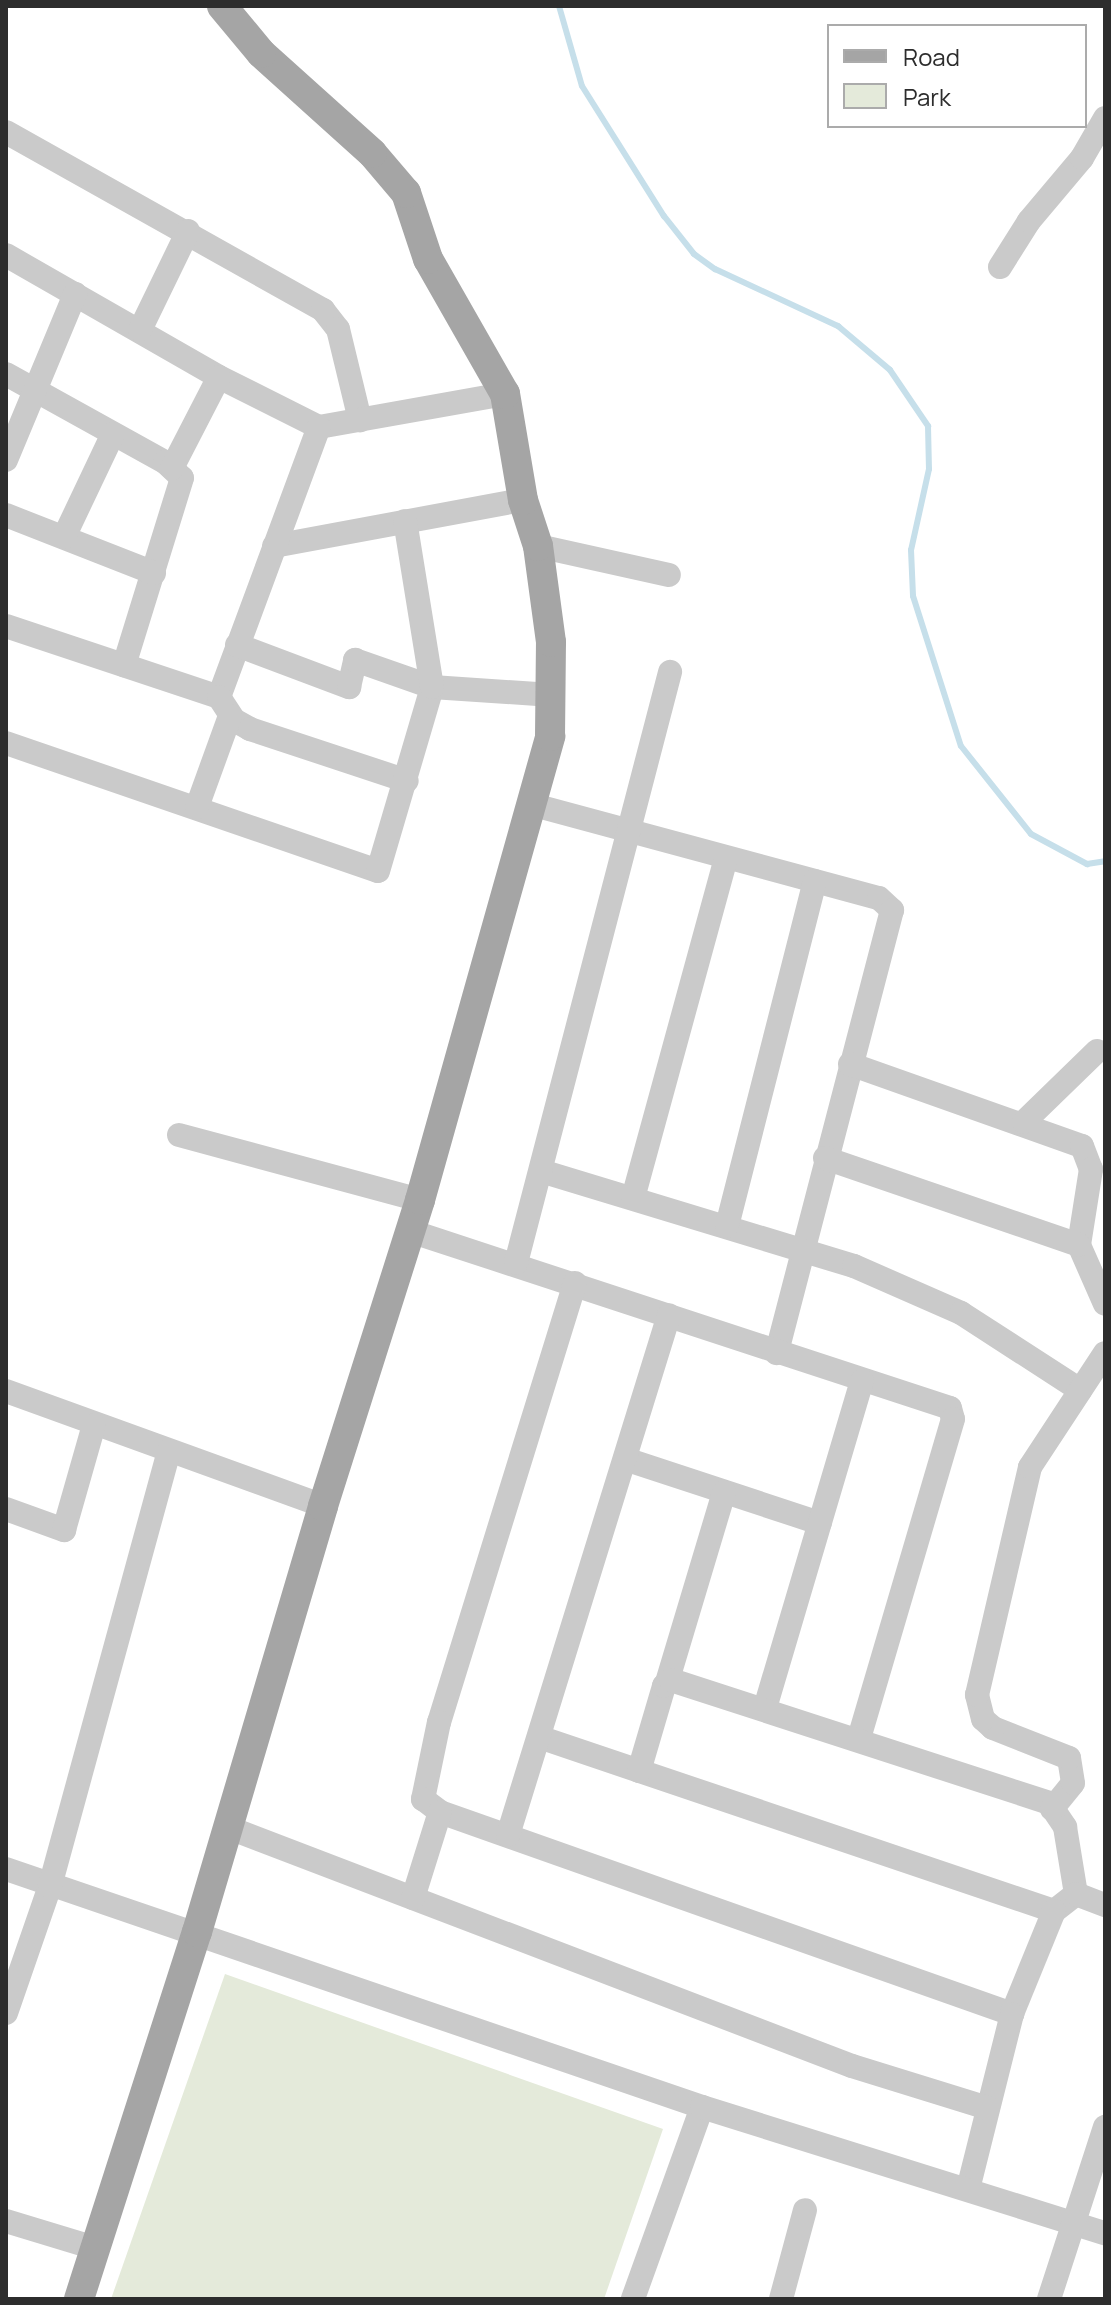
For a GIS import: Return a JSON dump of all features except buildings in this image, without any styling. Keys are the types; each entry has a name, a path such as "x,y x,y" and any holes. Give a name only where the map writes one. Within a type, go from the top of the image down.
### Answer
{"main road":[{"path":"79,2299 197,1932 323,1506 420,1200 550,736 552,695 538,546 523,500 505,394 428,259 406,193 372,153 261,53 222,6"}],"street":[{"path":"1000,267 1029,221 1082,158 1105,118"},
{"path":"6,132 188,231 331,317 360,420"},
{"path":"140,330 188,231"},
{"path":"6,255 219,377 319,427 505,394"},
{"path":"6,460 32,389 75,294"},
{"path":"6,374 172,468 182,478 181,491 124,665"},
{"path":"172,468 219,377"},
{"path":"197,807 225,707 237,645 319,427"},
{"path":"64,537 113,434"},
{"path":"274,546 523,500"},
{"path":"6,515 154,573"},
{"path":"6,743 197,807 373,872 382,866 432,687 405,521"},
{"path":"538,546 669,575"},
{"path":"6,626 124,665 225,707 276,739 407,781"},
{"path":"237,645 349,687 355,660 432,687 552,695"},
{"path":"516,1263 631,832 670,672"},
{"path":"530,804 879,898 892,910 825,1158 777,1353"},
{"path":"633,1198 726,858"},
{"path":"727,1226 815,881"},
{"path":"1024,1122 1097,1051"},
{"path":"850,1064 1067,1137 1089,1154 1091,1169 1079,1245 1105,1304"},
{"path":"179,1135 420,1200"},
{"path":"825,1158 1079,1245"},
{"path":"541,1171 854,1266 961,1313 1080,1390"},
{"path":"410,1231 516,1263 777,1353 950,1408 954,1417 859,1738"},
{"path":"575,1283 439,1722 421,1792 440,1812 1012,2014"},
{"path":"508,1835 669,1315"},
{"path":"1052,1809 1073,1783 1069,1758 993,1728 983,1719 977,1695 1030,1467 1105,1353"},
{"path":"765,1708 862,1381"},
{"path":"6,1391 323,1506"},
{"path":"6,1509 64,1530 94,1425"},
{"path":"6,2013 50,1886 169,1451"},
{"path":"625,1459 820,1523"},
{"path":"639,1771 724,1492"},
{"path":"668,1679 1045,1800 1065,1827 1076,1894"},
{"path":"539,1737 1054,1911"},
{"path":"413,1898 440,1812"},
{"path":"227,1827 852,2066 988,2108"},
{"path":"6,1869 824,2149 968,2189 1105,2233"},
{"path":"968,2189 1012,2014 1054,1911 1076,1894"},
{"path":"1076,1894 1105,1905"},
{"path":"635,2298 702,2107"},
{"path":"1049,2299 1105,2127"},
{"path":"781,2299 805,2210"},
{"path":"6,2221 95,2248"}],"green space":[{"path":"225,1974 663,2129 604,2299 111,2299"}],"waterway":[{"path":"559,6 582,86 664,216 694,254 715,269 838,326 890,370 928,426 929,469 911,550 913,596 961,746 1031,834 1087,864 1105,861"}]}
